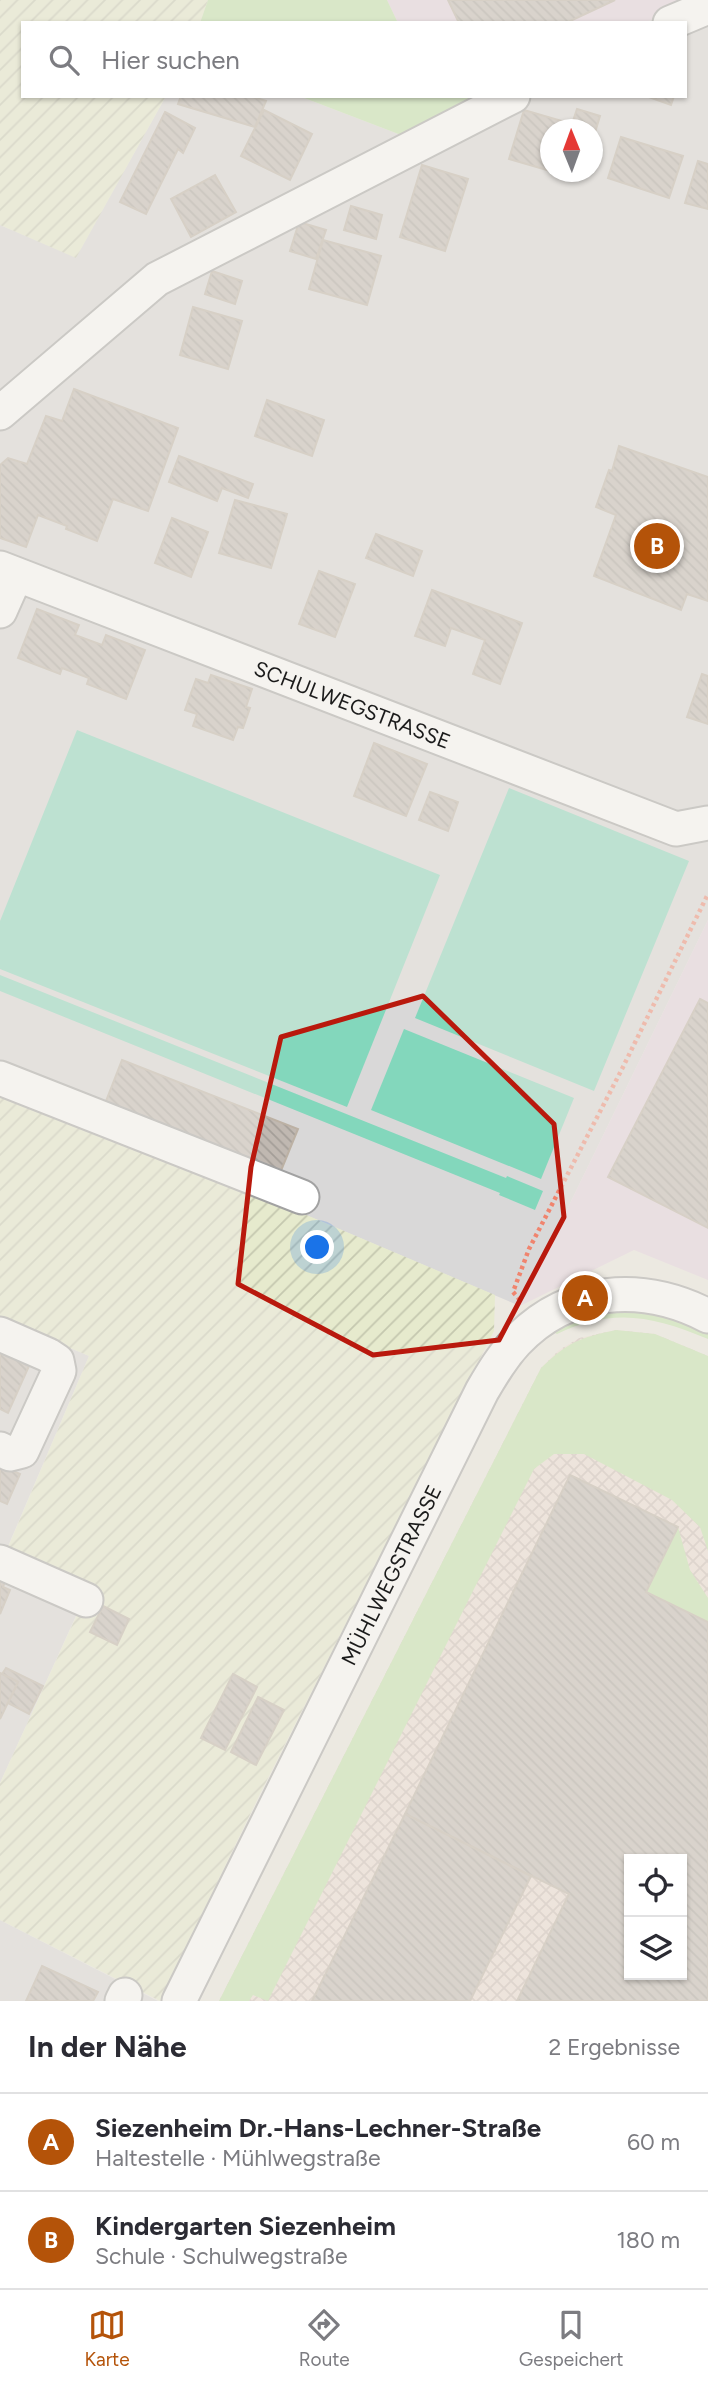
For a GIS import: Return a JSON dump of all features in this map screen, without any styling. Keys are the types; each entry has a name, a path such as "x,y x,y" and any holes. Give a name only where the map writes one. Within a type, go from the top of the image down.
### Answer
{"street":[{"path":"675,21 708,7"},
{"path":"0,413 157,279 509,98"},
{"path":"0,611 8,571"},
{"name":"SCHULWEGSTRASSE","path":"8,571 676,829 708,823"},
{"path":"0,1077 302,1197"},
{"name":"MÜHLWEGSTRASSE","path":"179,2001 496,1367 516,1342 539,1322 585,1298 636,1293 686,1304 708,1315"},
{"path":"0,1334 48,1355 57,1362 59,1371 22,1451 10,1454 0,1449"},
{"path":"0,1562 86,1600"}],"path":[{"path":"513,1292 529,1249 708,894"}],"highlighted area":[{"path":"423,996 554,1124 564,1217 499,1340 373,1355 238,1284 251,1167 281,1037"}],"shaded area":[{"path":"387,0 697,0 649,21 397,21"},
{"path":"697,0 708,0 708,920 520,1306 0,1085 0,225 76,257 165,98 304,98 435,148 489,98 687,98 687,21 649,21"},
{"path":"708,920 708,1280 634,1250 520,1306"},
{"path":"0,1318 89,1356 6,1551 90,1585 0,1783"},
{"path":"616,1330 655,1334 708,1356 708,2001 219,2001 541,1368 559,1350 579,1338"},
{"path":"0,1920 158,2001 0,2001"}],"green space":[{"path":"0,0 208,0 201,21 21,21 21,98 165,98 76,258 0,225"},
{"path":"208,0 387,0 397,21 201,21"},
{"path":"304,98 489,98 435,148"},
{"path":"77,730 440,875 347,1107 0,969 0,921"},
{"path":"509,788 689,861 594,1091 415,1018"},
{"path":"0,975 543,1191 535,1210 499,1195 500,1193 0,991"},
{"path":"404,1029 574,1098 541,1179 371,1110"},
{"path":"0,1085 495,1295 494,1331 260,1794 160,2001 0,1920 0,1783 90,1586 6,1552 89,1356 0,1318"},
{"path":"631,1311 667,1316 708,1331 708,1339 669,1325 633,1318 596,1320 557,1334 553,1332 591,1317"},
{"path":"616,1330 655,1334 708,1356 708,1551 700,1527 672,1500 584,1454 554,1454 534,1469 268,2001 253,1995 249,2001 219,2001 541,1368 575,1342"},
{"path":"678,1527 690,1570 708,1598 708,1622 646,1592"}],"building":[{"path":"448,0 615,0 570,21 458,21"},
{"path":"180,98 256,98 266,101 255,127 178,104"},
{"path":"652,98 673,98 671,105"},
{"path":"577,109 600,116 599,119 574,119"},
{"path":"264,110 312,134 290,180 241,156"},
{"path":"524,110 555,119 540,119 540,168 509,159"},
{"path":"165,112 195,128 183,153 178,149 146,214 120,202"},
{"path":"621,137 683,156 669,198 608,178"},
{"path":"698,161 708,164 708,209 685,203"},
{"path":"422,165 468,179 445,251 400,237"},
{"path":"215,175 236,212 191,237 171,199"},
{"path":"351,206 382,215 376,239 344,230"},
{"path":"299,222 326,230 316,259 290,251"},
{"path":"323,240 381,256 367,305 309,289"},
{"path":"212,271 242,281 235,304 205,294"},
{"path":"193,307 242,321 228,369 180,355"},
{"path":"74,389 178,428 148,511 113,499 97,541 38,515 26,547 0,538 0,465 8,458 27,464 46,416 62,421"},
{"path":"267,400 324,420 312,456 255,436"},
{"path":"619,446 708,477 708,601 687,594 681,610 594,576 616,515 596,507 609,470 612,471"},
{"path":"179,456 253,484 248,498 222,488 217,501 169,482"},
{"path":"235,500 287,514 271,568 219,553"},
{"path":"172,518 208,532 191,577 155,563"},
{"path":"376,534 422,551 413,576 366,558"},
{"path":"319,571 355,584 335,637 299,624"},
{"path":"432,590 522,623 500,684 473,674 485,640 451,628 445,646 415,636"},
{"path":"37,609 79,625 75,635 102,645 106,635 145,650 126,699 87,684 89,678 62,668 60,674 18,658"},
{"path":"702,674 708,676 708,724 687,717"},
{"path":"211,675 252,689 246,707 250,708 243,728 238,727 233,740 193,726 197,714 185,710 196,679 208,683"},
{"path":"374,743 427,764 406,816 354,796"},
{"path":"430,792 458,802 448,831 419,820"},
{"path":"700,999 708,1003 708,1228 608,1177"},
{"path":"122,1060 298,1129 276,1183 101,1114"},
{"path":"0,1353 29,1366 8,1413 0,1409"},
{"path":"0,1465 20,1474 7,1504 0,1501"},
{"path":"570,1475 678,1527 646,1592 708,1622 708,2001 517,2001 569,1894 405,1814"},
{"path":"0,1573 7,1576 3,1587 10,1590 0,1614"},
{"path":"103,1606 129,1619 117,1645 90,1632"},
{"path":"6,1668 43,1686 29,1714 8,1703 18,1682 2,1674"},
{"path":"0,1673 18,1682 0,1719"},
{"path":"233,1674 257,1687 225,1750 201,1738"},
{"path":"258,1697 284,1710 256,1765 231,1752"},
{"path":"405,1814 531,1876 470,2001 312,2001"},
{"path":"42,1966 98,1992 93,2001 26,2001"}],"place":[{"name":"Kindergarten Siezenheim","path":"657,546"},
{"name":"Siezenheim Dr.-Hans-Lechner-Straße","path":"585,1298"}]}
